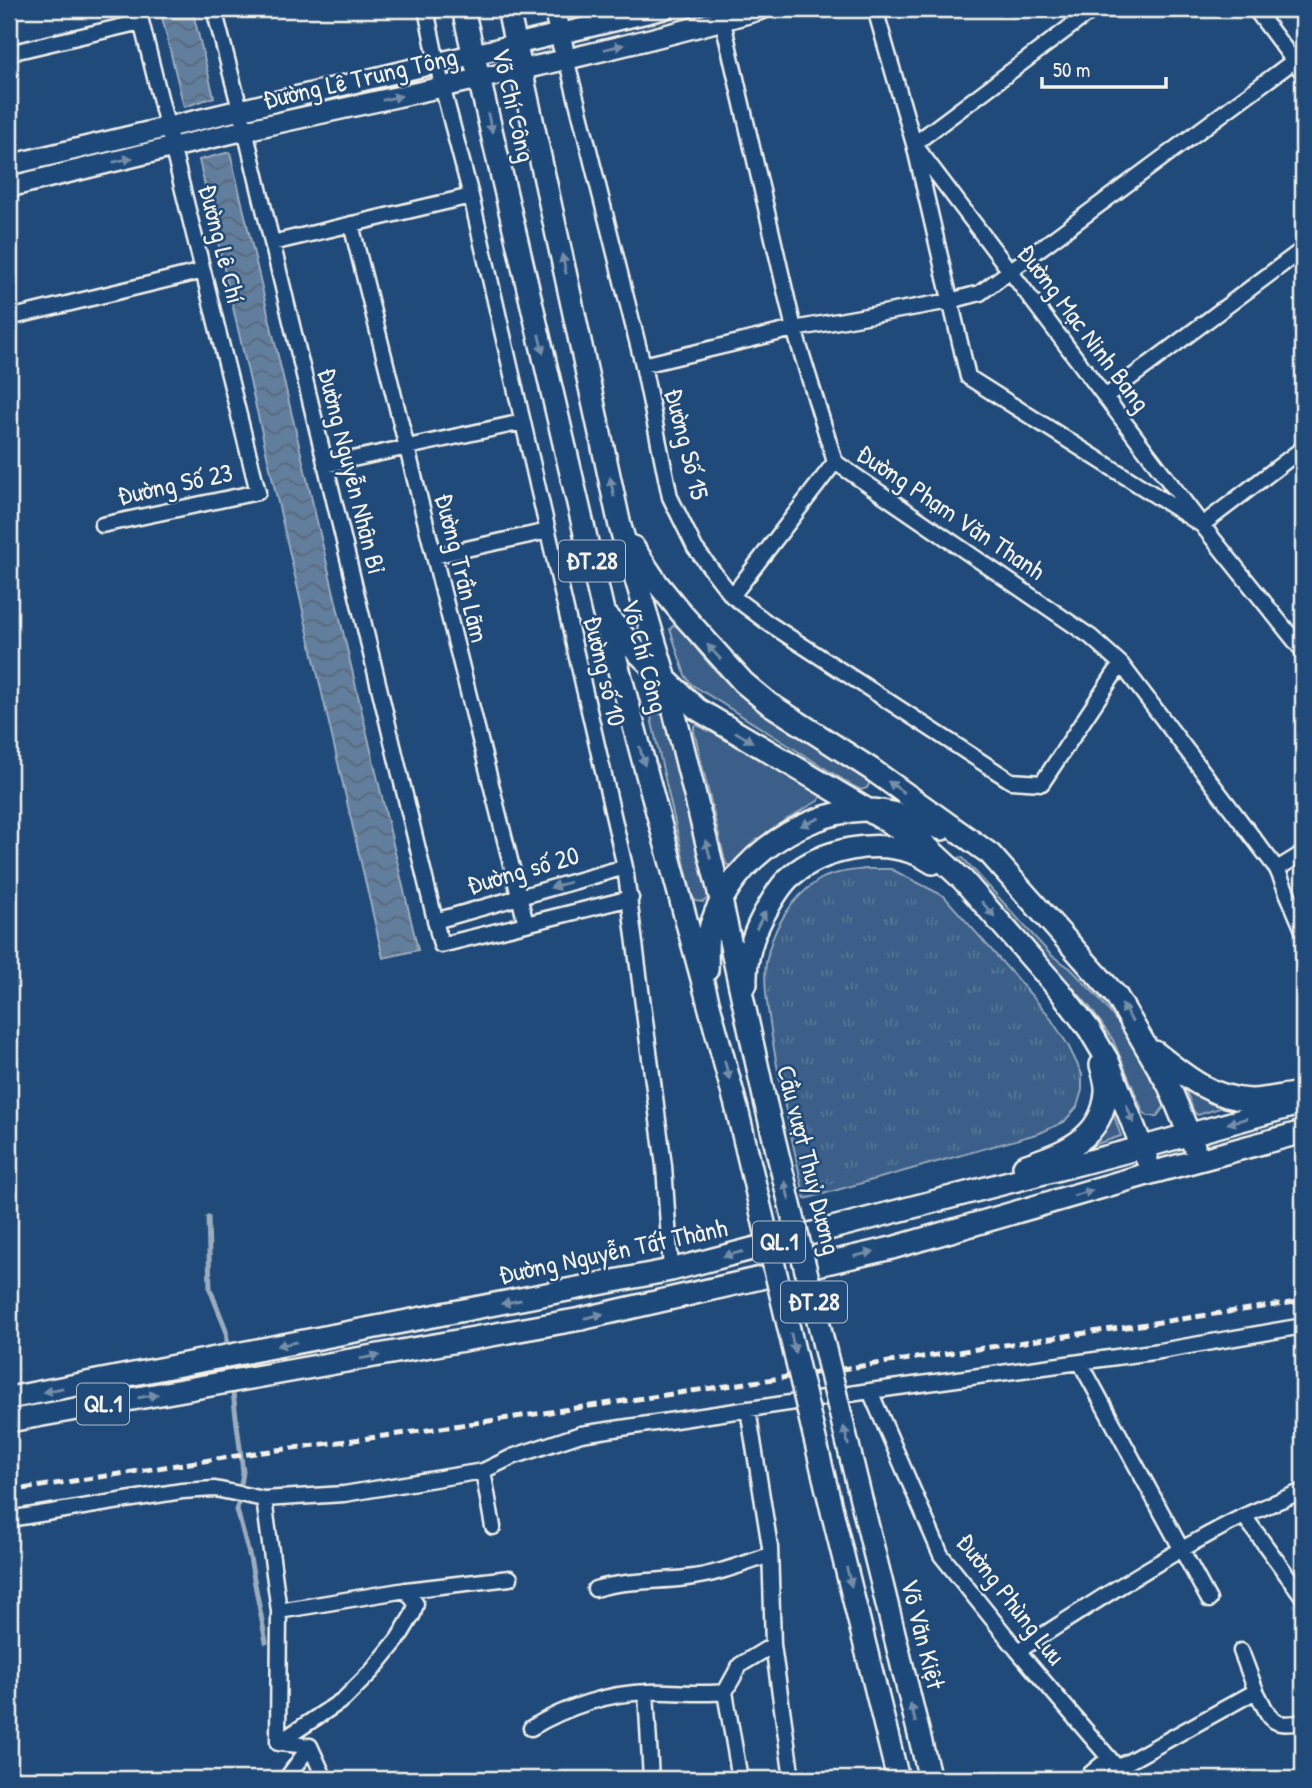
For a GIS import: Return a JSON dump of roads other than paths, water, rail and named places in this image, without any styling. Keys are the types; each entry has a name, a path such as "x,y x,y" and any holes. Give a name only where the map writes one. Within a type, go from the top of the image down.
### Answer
{"main road":[{"name":"Võ Chí Công","path":"463,9 603,611 737,1110 898,1779"},
{"name":"Võ Chí Công","path":"508,9 621,526 667,682 721,900 750,1035"},
{"path":"621,526 657,583 715,653 743,682 768,704 871,769 990,853 1117,997 1169,1086 1199,1162"},
{"path":"603,611 635,650 697,709 922,842 963,880 1060,991 1097,1042 1108,1061 1144,1147 1151,1173"},
{"path":"719,1041 707,969 708,938 721,900 744,869 782,837 808,821 834,813 866,810 911,817 959,835 990,853"},
{"path":"750,1035 746,978 748,951 757,928 790,876 818,859 875,845 915,853 963,880"},
{"name":"Cầu vượt Thuỷ Dương","path":"750,1035 862,1503"},
{"path":"883,1216 1067,1150 1089,1133 1099,1118 1106,1091 1097,1042"},
{"path":"1147,1046 1205,1089 1227,1097 1252,1100 1303,1093"},
{"name":"Đường Nguyễn Tất Thành","path":"9,1398 579,1290 671,1270 1303,1103"},
{"name":"QL.1","path":"9,1421 581,1319 892,1248 1303,1132"},
{"path":"251,1351 256,1377"},
{"name":"Võ Văn Kiệt","path":"862,1503 930,1779"}],"street":[{"name":"Đường Nguyễn Nhân Bỉ","path":"214,9 441,945"},
{"name":"Đường số 10","path":"426,9 625,867 664,1166 671,1270"},
{"path":"554,9 566,58"},
{"name":"Đường Lê Trung Tông","path":"9,165 664,9"},
{"name":"Đường Lê Trung Tông","path":"9,187 245,130 353,108 566,58 721,15 762,9"},
{"name":"Đường Mạc Ninh Bang","path":"875,9 914,144 1202,525 1303,651"},
{"path":"1094,9 914,144 968,377 1202,525 1303,448"},
{"path":"1255,9 1299,57 1303,73"},
{"path":"9,53 140,15"},
{"name":"Đường Lê Chí","path":"140,15 258,492"},
{"name":"Đường Phạm Văn Thanh","path":"721,15 794,330 835,462 1091,637 1121,664 1277,869 1302,925"},
{"path":"643,365 794,330 980,293 1299,57"},
{"name":"Đường Số 15","path":"566,58 643,365 670,497 695,548 732,596 768,623 1011,781 1042,783 1121,664"},
{"path":"346,85 353,108"},
{"path":"82,148 88,169"},
{"path":"272,243 471,196"},
{"name":"Đường Trần Lãm","path":"351,224 526,924"},
{"path":"1105,397 1303,249"},
{"path":"9,318 203,271"},
{"path":"325,465 523,422"},
{"path":"732,596 835,462"},
{"name":"Đường Số 23","path":"103,525 258,492"},
{"path":"434,556 548,531"},
{"path":"1277,869 1303,853"},
{"name":"Đường số 20","path":"435,921 625,867"},
{"name":"Đường số 20","path":"441,945 631,898"},
{"path":"9,1519 182,1491 215,1489 262,1498 344,1494 483,1471 512,1457 581,1434 1160,1351 1303,1326"},
{"path":"1080,1362 1209,1600"},
{"name":"Đường Phùng Lưu","path":"870,1391 941,1555 1118,1769"},
{"path":"748,1409 770,1555 773,1645 792,1779"},
{"path":"483,1471 493,1527"},
{"path":"1018,1651 1181,1551 1244,1517 1303,1491"},
{"path":"262,1498 279,1611 278,1743"},
{"path":"1244,1517 1303,1597"},
{"path":"595,1588 706,1575 770,1555"},
{"path":"279,1611 406,1590 510,1577"},
{"path":"278,1743 344,1699 372,1671 413,1615 416,1604 406,1590"},
{"path":"740,1779 725,1692 740,1665 773,1645"},
{"path":"1241,1651 1256,1691 1276,1723 1283,1726 1303,1722"},
{"path":"1083,1779 1118,1769 1256,1691"},
{"path":"531,1728 556,1713 575,1706 646,1692 725,1692"},
{"path":"646,1692 651,1779"},
{"path":"278,1743 310,1746"},
{"path":"286,1779 310,1746"},
{"path":"310,1746 325,1779"}],"water":[{"path":"160,9 192,9 214,97 184,107"},
{"path":"230,152 418,950 383,958 199,160"}],"waterway":[{"path":"208,1217 210,1289 226,1330 228,1351"},
{"path":"232,1385 243,1472 237,1510 250,1558 266,1642"}],"railway":[{"path":"9,1491 1303,1301"}]}
